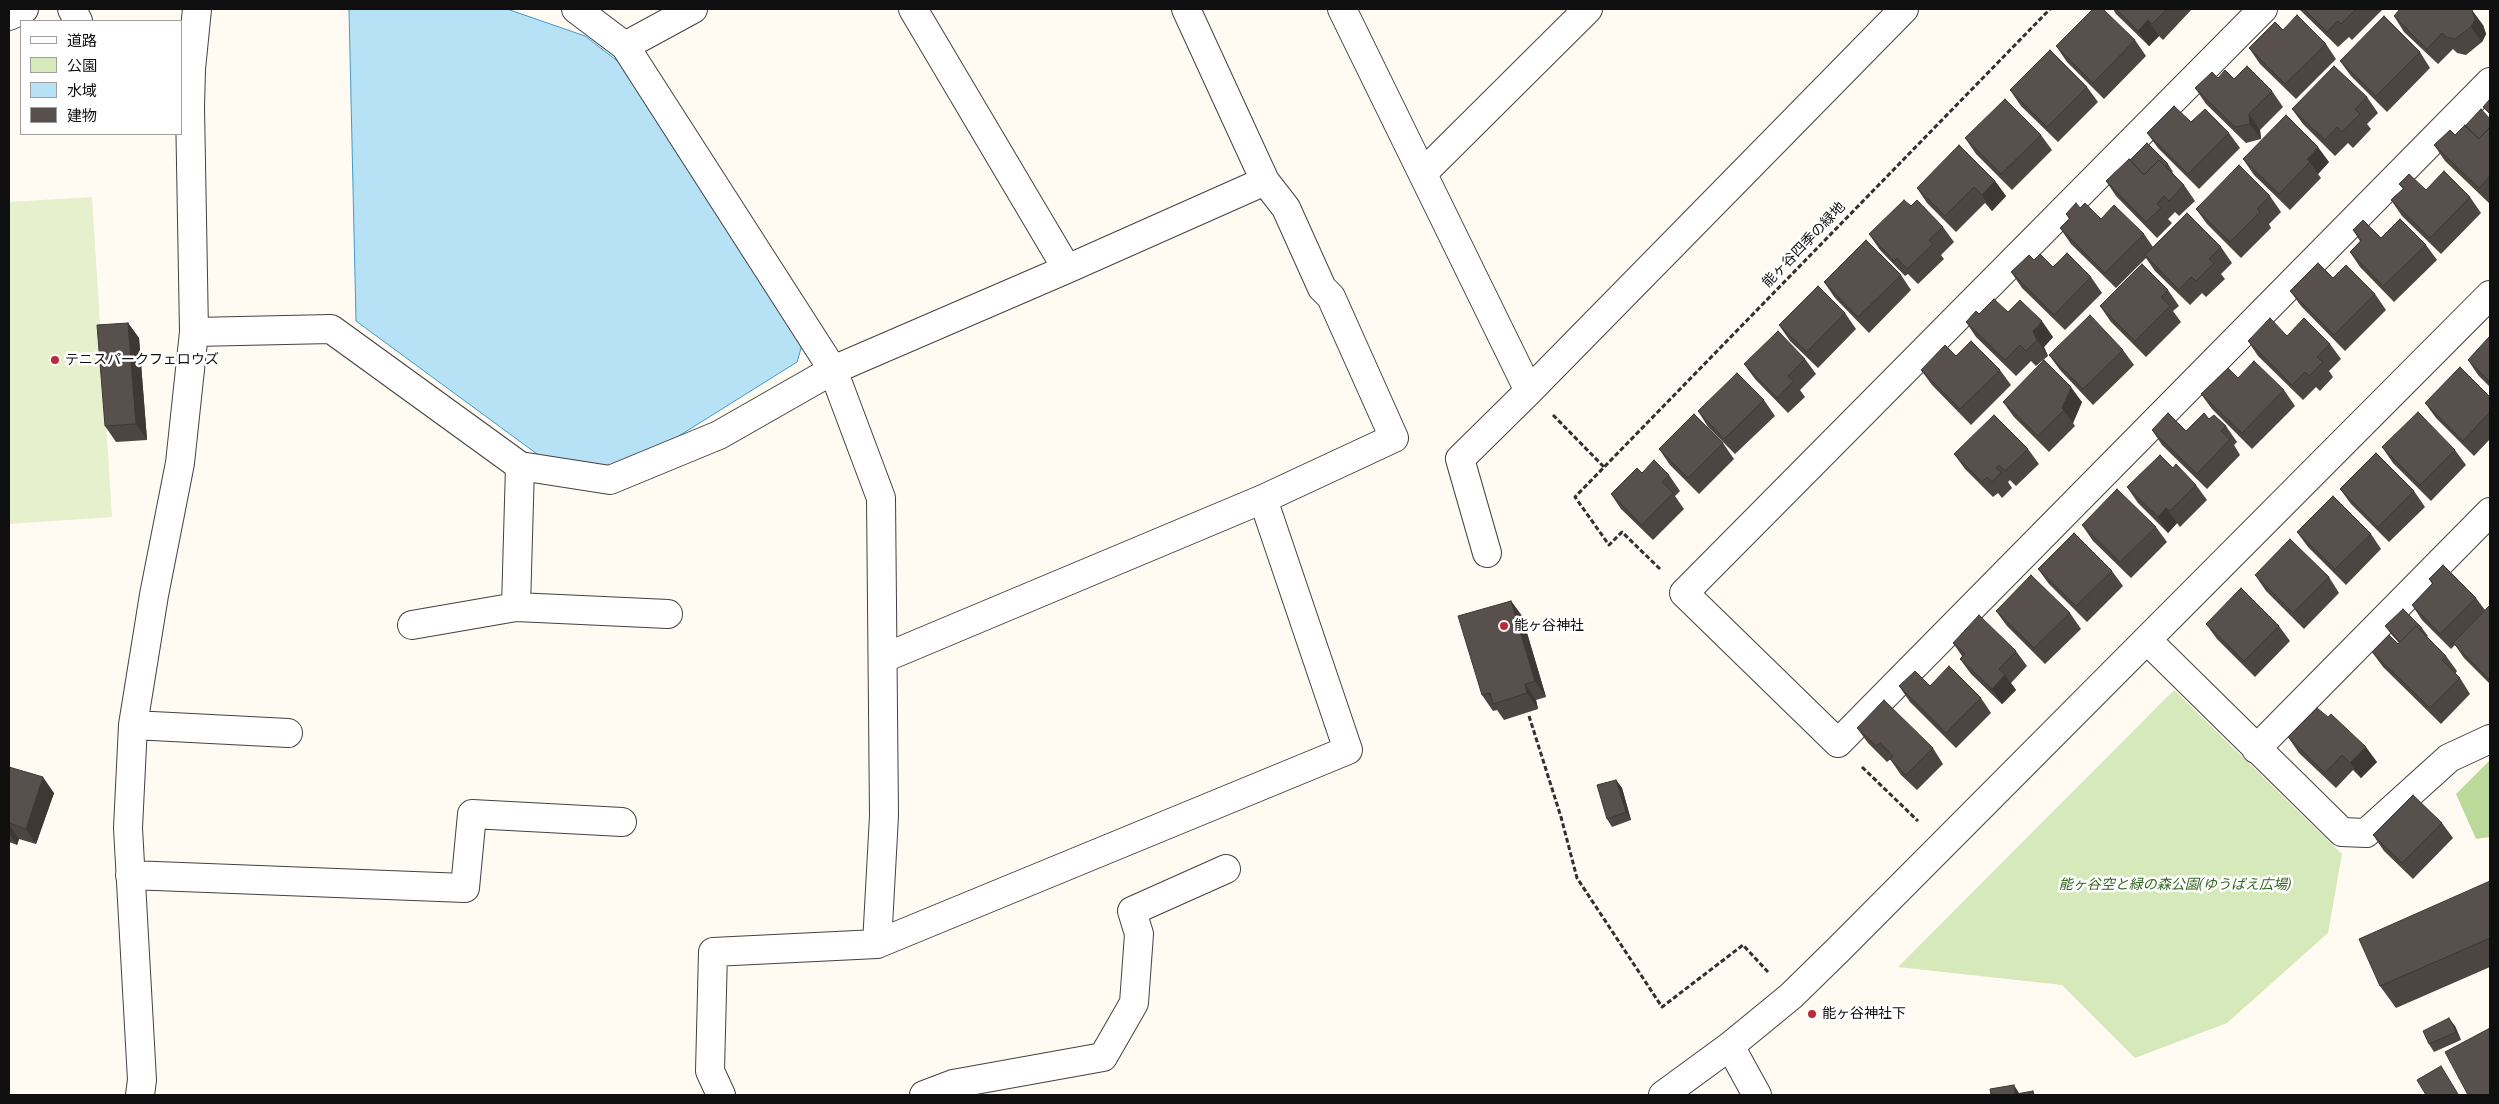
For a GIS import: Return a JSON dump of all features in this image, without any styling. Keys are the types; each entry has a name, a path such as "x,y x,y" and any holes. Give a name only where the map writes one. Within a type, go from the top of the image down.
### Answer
{"street":[{"path":"9,16 24,9"},
{"path":"140,1095 142,1080 128,828 133,725 154,595 180,463 194,332 186,108 197,9"},
{"path":"576,9 625,46 833,370 881,498 884,816 877,944"},
{"path":"625,46 693,9"},
{"path":"913,9 1067,270"},
{"path":"884,658 1263,499 1394,438 1331,297 1322,288 1286,208 1265,181 1186,9"},
{"path":"1342,9 1529,391"},
{"path":"1423,173 1588,9"},
{"path":"1487,553 1460,459 1904,9"},
{"path":"2263,9 1684,593 1838,743 2490,82"},
{"path":"194,332 332,329 520,466 610,480 719,436 833,370 1067,270 1265,181"},
{"path":"1664,1095 1730,1046 1790,996 1944,846 2490,296"},
{"path":"516,607 520,466"},
{"path":"721,1095 710,1071 713,952 877,944 1348,750 1263,499"},
{"path":"2256,749 2490,512"},
{"path":"412,625 516,607 668,614"},
{"path":"2148,641 2342,832 2366,833 2449,758 2490,739"},
{"path":"133,725 288,733"},
{"path":"130,876 465,888 472,814 622,822"},
{"path":"924,1095 953,1084 1103,1057 1134,1003 1139,934 1132,912 1226,870"},
{"path":"1730,1046 1757,1095"}],"path":[{"name":"能ヶ谷四季の緑地","path":"1684,593 1622,532 1609,545 1575,497 2050,9"},
{"path":"1529,391 1604,467"},
{"path":"1529,716 1561,817 1577,878 1662,1007 1743,945 1790,996"},
{"path":"1838,743 1944,846"}],"green space":[{"name":"テニスパークフェロウズ","path":"92,197 112,517 9,524 9,202"},
{"name":"能ヶ谷空と緑の森公園(ゆうばえ広場)","path":"2174,690 2342,854 2328,933 2227,1023 2135,1058 2062,985 1898,967"},
{"path":"2490,760 2490,837 2476,839 2456,794"}],"water":[{"path":"349,9 507,9 585,36 620,63 802,345 797,362 658,449 611,466 548,462 356,321"}],"building":[{"path":"2093,9 2103,9 2135,40 2093,83 2056,46"},
{"path":"2116,9 2167,9 2152,24 2148,20 2138,31"},
{"path":"2304,9 2356,9 2341,24 2338,21 2327,32"},
{"path":"2400,9 2471,9 2475,19 2471,27 2455,39 2446,37 2442,33 2427,49 2394,16"},
{"path":"2297,15 2326,44 2285,84 2249,48 2275,22 2283,30"},
{"path":"2384,16 2420,52 2376,96 2340,61"},
{"path":"2050,50 2087,87 2047,127 2010,90"},
{"path":"2247,66 2272,91 2249,114 2250,124 2235,127 2195,88 2212,72 2218,78 2225,70 2234,79"},
{"path":"2334,66 2367,97 2355,109 2360,114 2342,132 2337,127 2325,140 2292,109"},
{"path":"2005,99 2041,135 2001,174 1965,138"},
{"path":"2490,99 2490,114 2483,107"},
{"path":"2174,106 2191,122 2205,109 2229,133 2188,174 2147,133"},
{"path":"2481,109 2490,119 2490,127 2479,139 2465,126"},
{"path":"2286,115 2318,147 2307,159 2310,162 2279,194 2243,159"},
{"path":"2465,125 2479,139 2490,127 2490,176 2479,188 2434,145 2450,130 2455,135"},
{"path":"2147,143 2168,164 2165,166 2159,160 2144,175 2130,160"},
{"path":"1959,145 1995,181 1982,195 1974,187 1945,216 1917,188"},
{"path":"2129,159 2144,175 2159,160 2184,185 2169,201 2164,196 2157,204 2161,208 2146,222 2106,181"},
{"path":"2239,165 2270,196 2257,209 2260,212 2230,242 2196,209"},
{"path":"2444,171 2470,197 2430,238 2391,200 2404,188 2399,184 2409,174 2426,190"},
{"path":"1904,200 1911,206 1917,200 1943,227 1929,240 1933,244 1907,269 1897,258 1894,261 1869,234"},
{"path":"2076,203 2080,208 2085,203 2101,219 2114,205 2144,234 2105,273 2060,228 2070,218 2066,214"},
{"path":"2187,213 2221,247 2209,259 2214,263 2196,281 2191,277 2179,290 2145,255"},
{"path":"2400,219 2426,245 2383,286 2350,252 2362,240 2353,230 2363,220 2381,238"},
{"path":"1866,240 1901,275 1858,317 1824,282"},
{"path":"2067,253 2091,277 2054,315 2011,272 2029,255 2034,260 2040,254 2053,267"},
{"path":"2318,263 2333,278 2346,265 2375,294 2334,335 2290,291"},
{"path":"2142,264 2168,290 2161,297 2170,306 2135,341 2100,306"},
{"path":"1818,286 1845,313 1807,352 1779,325"},
{"path":"1994,299 2008,312 2020,300 2042,321 2033,331 2037,340 2026,351 2020,345 2005,360 1966,322 1976,311 1979,314"},
{"path":"2090,315 2123,350 2083,389 2049,355"},
{"path":"2270,318 2287,336 2304,318 2330,344 2317,357 2323,362 2309,376 2305,372 2292,385 2248,341"},
{"path":"128,323 136,424 105,426 97,325"},
{"path":"1778,331 1805,359 1788,376 1794,381 1777,398 1744,364"},
{"path":"2490,336 2490,382 2468,360"},
{"path":"1971,341 2000,370 1960,409 1921,370 1945,345 1956,356"},
{"path":"2044,360 2071,387 2062,408 2064,410 2038,436 2003,402"},
{"path":"2254,361 2284,390 2242,433 2201,394 2228,368 2238,378"},
{"path":"2460,367 2490,397 2490,412 2463,441 2425,403"},
{"path":"1737,373 1764,400 1724,439 1698,411"},
{"path":"2418,412 2455,450 2420,485 2382,447"},
{"path":"2168,413 2186,431 2204,413 2209,419 2214,415 2226,426 2221,431 2230,439 2197,474 2152,430"},
{"path":"1694,414 1723,443 1688,478 1659,449"},
{"path":"1994,415 2028,449 2005,471 1999,465 1996,468 2001,472 1992,482 1987,477 1982,482 1954,454"},
{"path":"2376,453 2414,491 2378,527 2340,489"},
{"path":"2160,455 2173,468 2176,464 2196,485 2170,511 2166,508 2158,517 2127,487"},
{"path":"1654,460 1669,475 1662,482 1673,493 1642,525 1611,494 1637,468 1642,473"},
{"path":"2117,489 2156,527 2120,562 2082,525"},
{"path":"2333,496 2371,534 2335,569 2297,532"},
{"path":"2074,533 2112,571 2076,606 2038,569"},
{"path":"2290,539 2329,577 2293,613 2255,575"},
{"path":"2443,565 2476,598 2440,634 2412,605 2433,583 2429,579"},
{"path":"2031,575 2070,613 2034,648 1996,611"},
{"path":"2241,588 2279,626 2244,661 2206,624"},
{"path":"1511,601 1535,681 1525,684 1527,693 1493,704 1490,693 1482,695 1458,616"},
{"path":"2490,605 2490,677 2489,679 2453,643"},
{"path":"2403,609 2422,628 2420,630 2416,626 2400,642 2385,626"},
{"path":"1979,615 2016,651 1999,669 2005,675 1992,689 1960,659 1965,654 1953,643"},
{"path":"2416,626 2446,656 2442,660 2460,678 2430,708 2372,652 2389,635 2398,644"},
{"path":"1949,666 1981,698 1946,733 1899,686 1915,671 1930,686"},
{"path":"1884,700 1933,748 1906,775 1890,759 1893,756 1880,743 1876,746 1857,728"},
{"path":"2317,708 2328,717 2331,714 2366,747 2350,763 2342,755 2325,773 2288,737"},
{"path":"9,767 43,777 26,829 9,823"},
{"path":"1616,780 1626,812 1607,819 1597,785"},
{"path":"2413,795 2442,823 2402,863 2373,835"},
{"path":"2490,881 2490,938 2380,986 2359,939"},
{"path":"2449,1018 2456,1032 2429,1044 2423,1031"},
{"path":"2490,1028 2490,1095 2468,1095 2445,1052"},
{"path":"2441,1066 2457,1095 2426,1095 2417,1080"},
{"path":"2014,1085 2015,1094 1991,1095 1990,1089"},
{"path":"2033,1091 2034,1095 2011,1095"}],"place":[{"name":"テニスパークフェロウズ","path":"55,360"},
{"name":"能ヶ谷神社","path":"1504,626"},
{"name":"能ヶ谷神社下","path":"1812,1014"}]}
